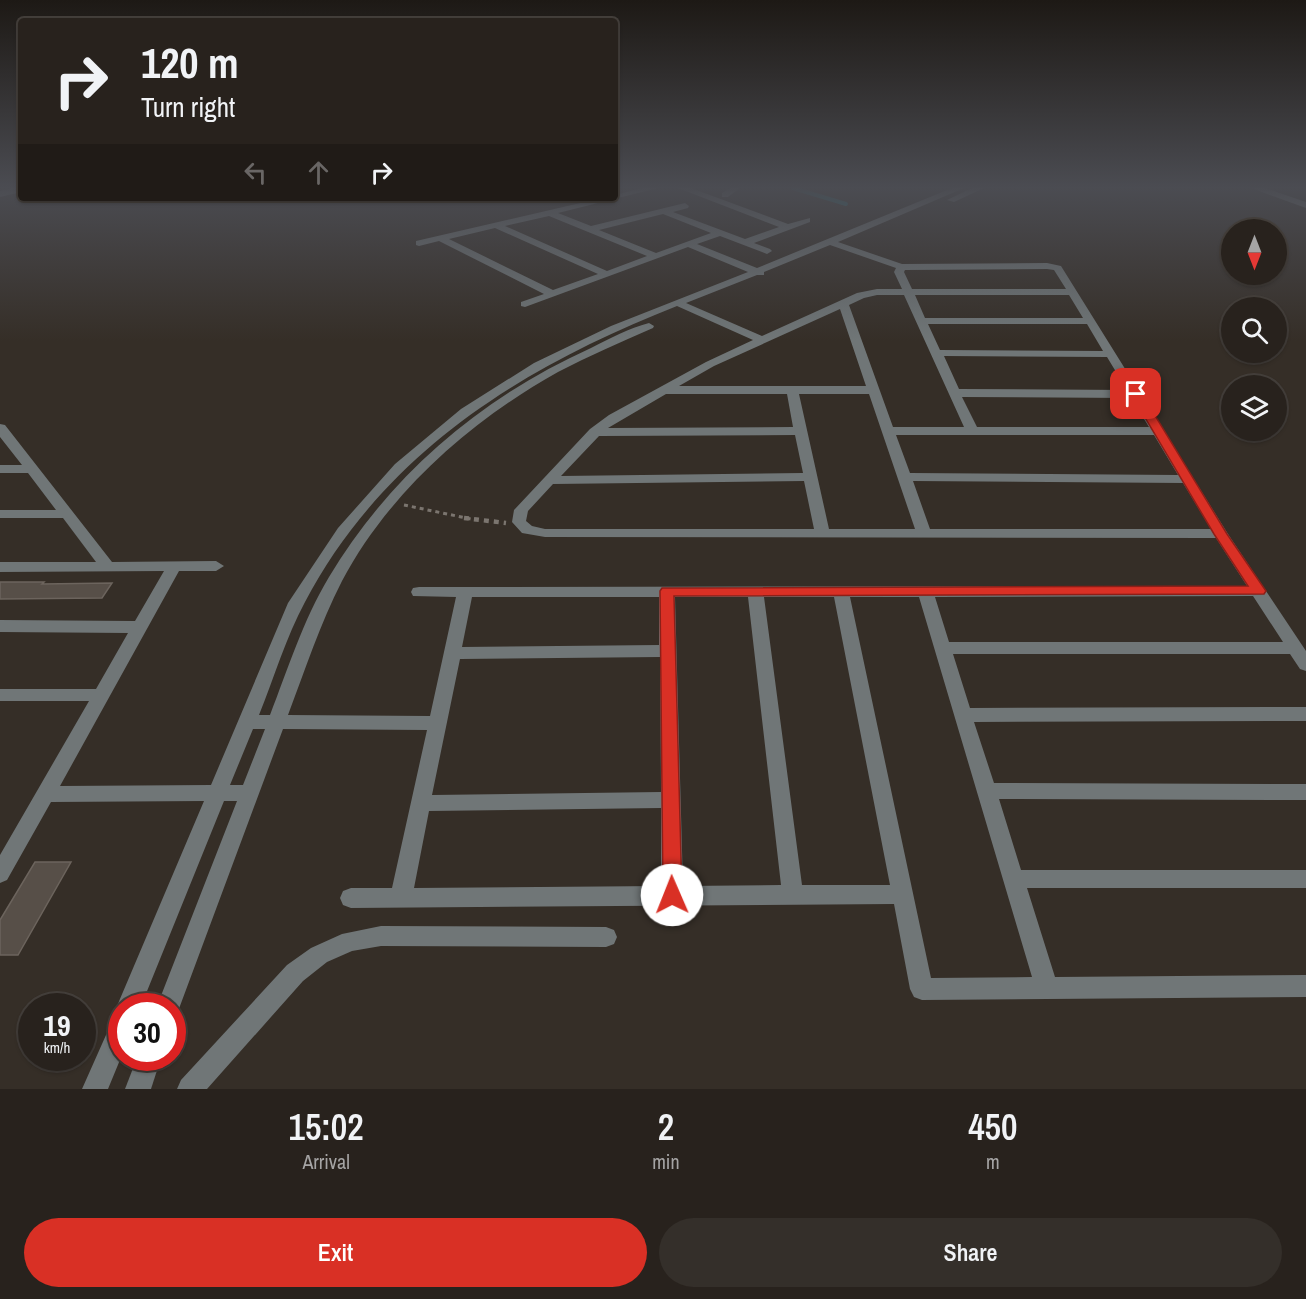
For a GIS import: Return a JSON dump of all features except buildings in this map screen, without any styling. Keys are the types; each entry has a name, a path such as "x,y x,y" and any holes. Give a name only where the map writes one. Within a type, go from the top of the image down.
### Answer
{"street":[{"path":"419,243 437,239"},
{"path":"442,239 553,294"},
{"path":"527,239 606,274"},
{"path":"615,239 656,256"},
{"path":"525,304 703,239"},
{"path":"734,239 767,251"},
{"path":"744,243 755,239"},
{"path":"134,993 296,603 331,546 369,498 425,442 484,398 558,355 763,274 843,239"},
{"path":"833,243 844,239"},
{"path":"833,243 901,267 1053,266 1061,270 1186,479 1306,665"},
{"path":"688,244 763,274"},
{"path":"901,267 899,272 972,431"},
{"path":"1074,292 868,293 843,303 761,340 661,390 613,418 595,432 521,510 519,522 527,530 545,533 1221,534"},
{"path":"843,303 924,533"},
{"path":"684,305 761,340"},
{"path":"174,993 322,604 354,549 390,502 443,447 500,403 572,361 684,305"},
{"path":"921,321 1092,321"},
{"path":"936,353 1112,354"},
{"path":"661,390 873,390"},
{"path":"792,390 822,533"},
{"path":"955,393 1136,394"},
{"path":"484,398 500,403"},
{"path":"0,428 108,567"},
{"path":"595,432 801,431"},
{"path":"888,431 1158,431"},
{"path":"0,469 32,469"},
{"path":"550,480 810,477"},
{"path":"904,477 1186,479"},
{"path":"369,498 390,502"},
{"path":"0,514 67,514"},
{"path":"0,567 216,567"},
{"path":"0,874 174,567"},
{"path":"667,591 672,895"},
{"path":"755,591 793,895"},
{"path":"841,591 922,988 1306,986"},
{"path":"925,591 1047,988"},
{"path":"419,592 1258,591"},
{"path":"401,897 465,592"},
{"path":"0,626 140,627"},
{"path":"942,648 1295,648"},
{"path":"452,653 668,651"},
{"path":"0,695 102,695"},
{"path":"963,715 1306,714"},
{"path":"245,722 438,723"},
{"path":"986,791 1306,792"},
{"path":"45,794 249,793"},
{"path":"421,803 671,800"},
{"path":"1013,879 1306,879"},
{"path":"351,898 903,894"},
{"path":"190,1089 295,973 319,955 350,941 381,936 606,937"},
{"path":"95,1089 108,1058"},
{"path":"138,1089 144,1071"}],"path":[{"path":"390,502 479,521 519,522"}],"route":[{"path":"672,895 667,591 1258,591 1186,479 1136,394"}]}
